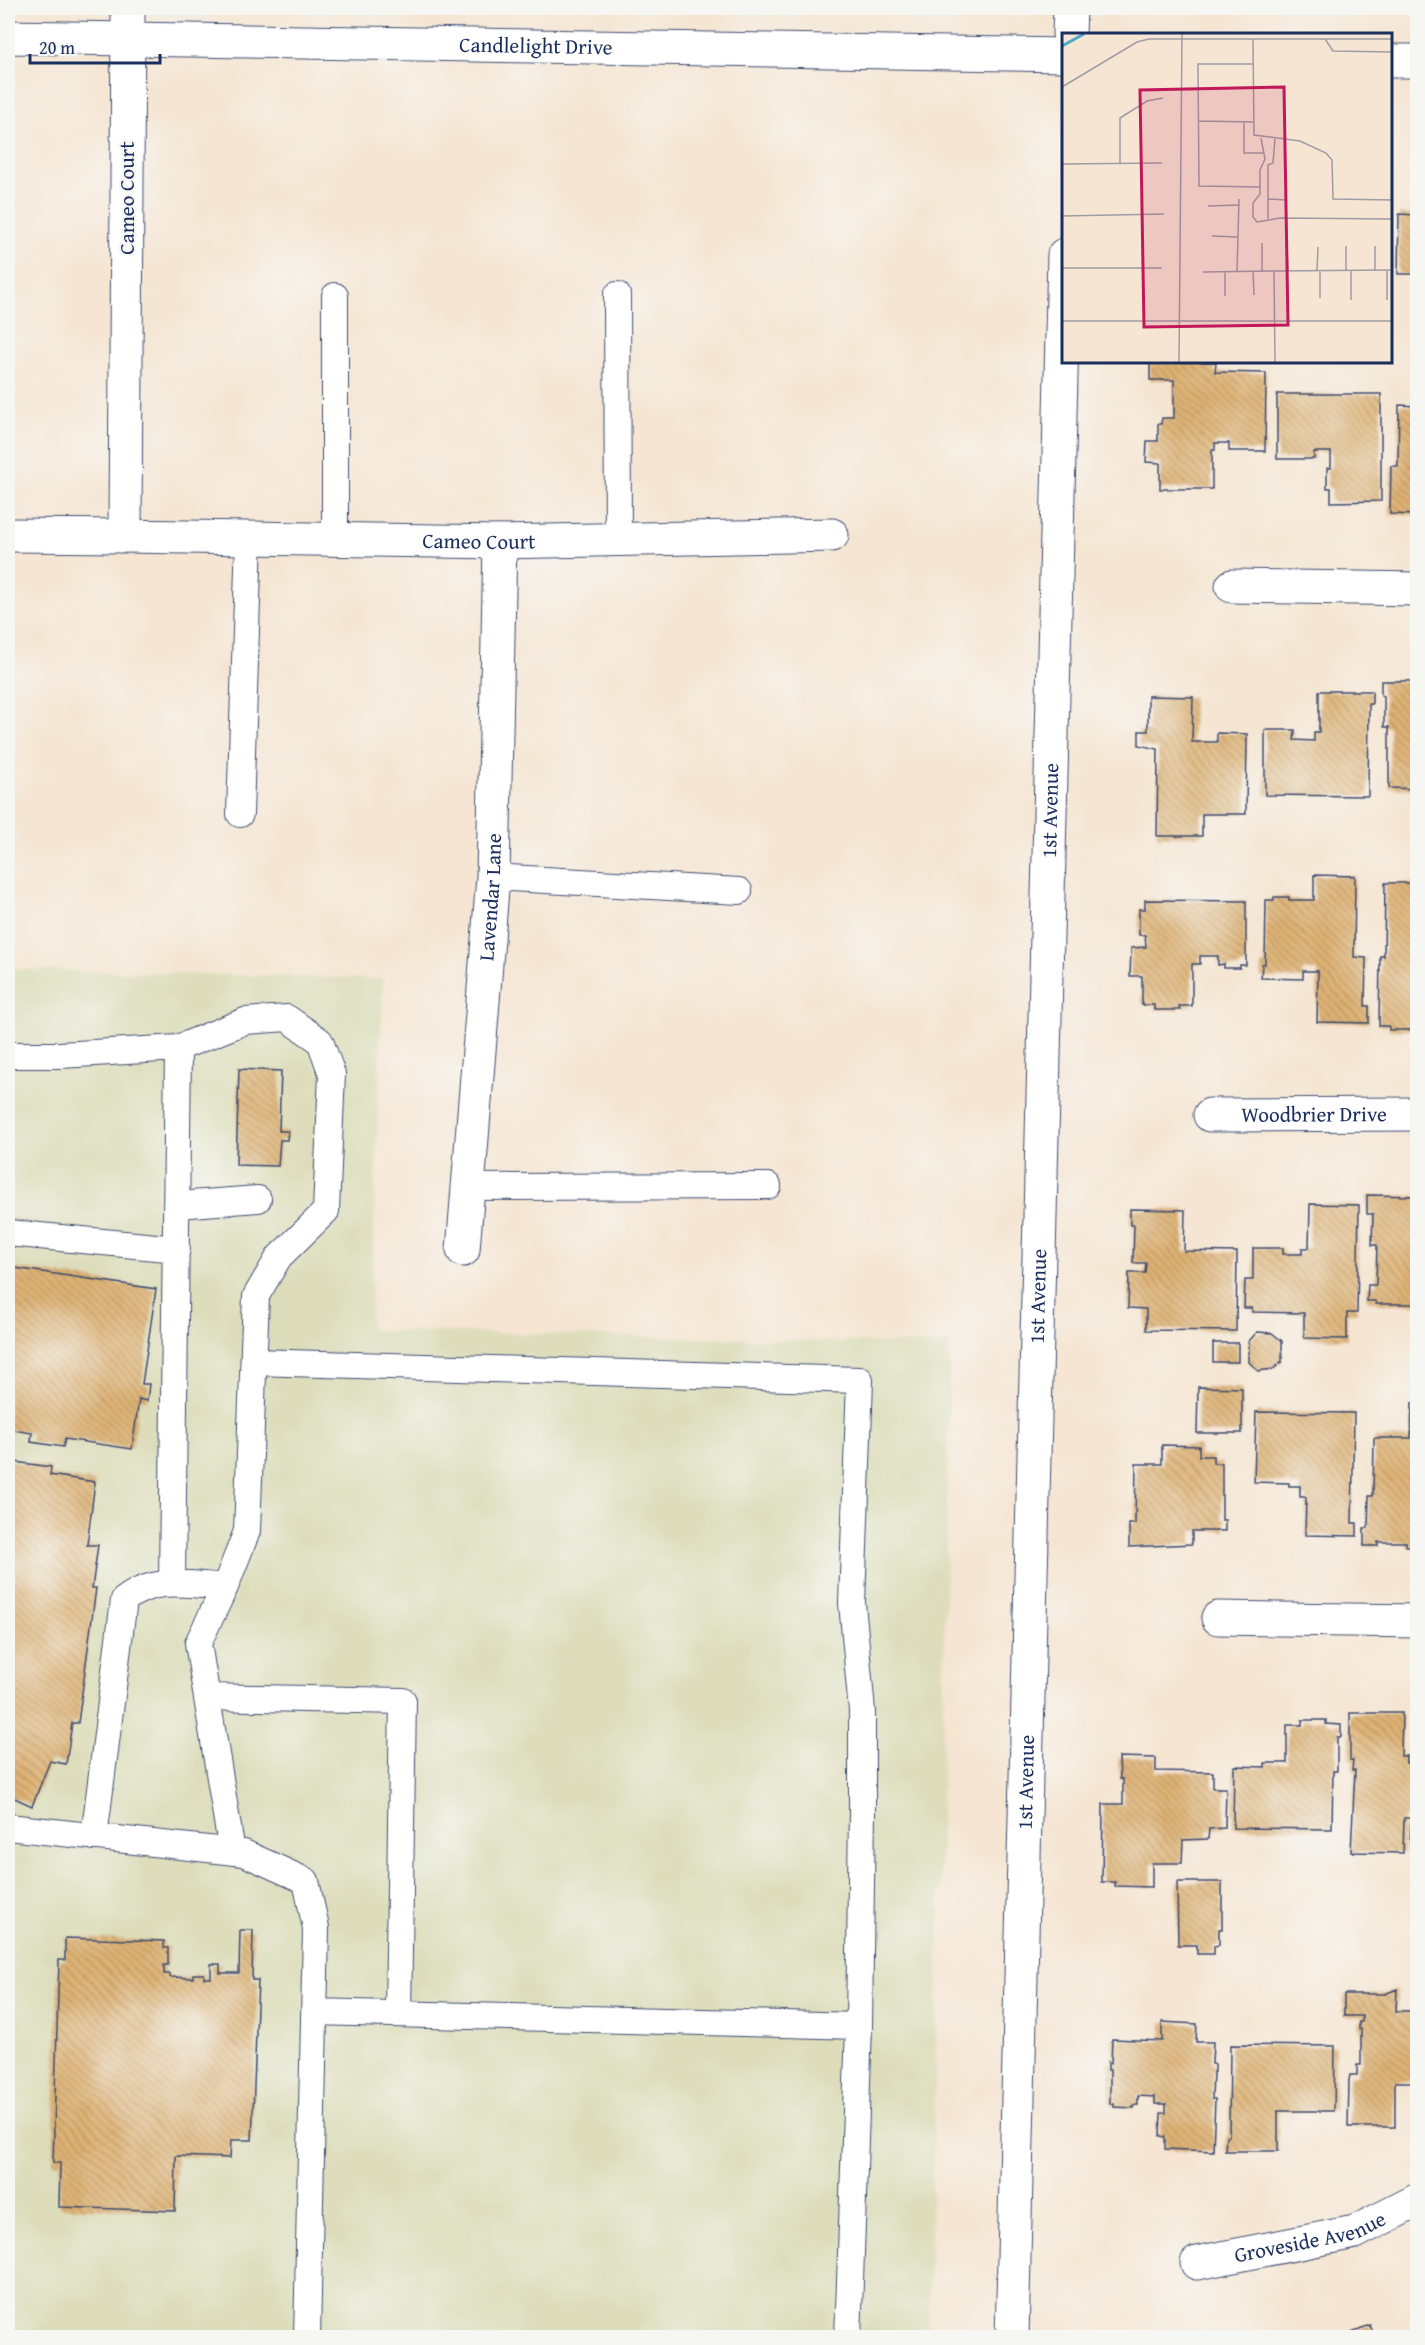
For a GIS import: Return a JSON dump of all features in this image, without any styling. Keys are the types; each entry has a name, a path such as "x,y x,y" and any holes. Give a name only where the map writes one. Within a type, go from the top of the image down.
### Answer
{"street":[{"name":"Cameo Court","path":"125,536 129,8"},
{"path":"1069,33 1070,8"},
{"name":"Candlelight Drive","path":"8,37 1062,55"},
{"path":"1392,61 1418,61"},
{"name":"1st Avenue","path":"1012,2337 1062,335"},
{"name":"Cameo Court","path":"8,535 500,542 832,535"},
{"name":"Lavendar Lane","path":"463,1250 493,877 500,542"},
{"path":"1232,586 1418,589"},
{"name":"Woodbrier Drive","path":"1210,1114 1418,1114"},
{"path":"1218,1618 1418,1621"},
{"name":"Groveside Avenue","path":"1197,2263 1355,2232 1418,2200"}],"lane":[{"path":"335,296 335,539"},
{"path":"617,296 618,539"},
{"path":"240,814 249,538"},
{"path":"493,877 739,891"},
{"path":"8,1054 60,1055 178,1048 245,1021 287,1018 320,1041 332,1074 326,1211 279,1257 256,1296 247,1531 225,1587 198,1643 232,1852"},
{"path":"172,1582 178,1048"},
{"path":"468,1187 768,1186"},
{"path":"177,1205 258,1199"},
{"path":"8,1233 177,1249"},
{"path":"254,1362 860,1380 852,1603 862,1722 859,2026 848,2337"},
{"path":"94,1837 124,1600 137,1590 172,1582 225,1587"},
{"path":"207,1697 403,1701 398,2014"},
{"path":"8,1827 244,1853 306,1881 316,1928 308,2337"},
{"path":"315,2012 859,2026"}],"shaded area":[{"path":"8,969 383,979 370,1330 950,1344 939,1937 928,2337 8,2338"}],"building":[{"path":"1399,214 1418,215 1418,274 1398,274"},
{"path":"1150,363 1216,363 1215,372 1266,373 1265,451 1229,451 1229,443 1215,443 1215,450 1212,450 1212,489 1160,489 1160,463 1146,462 1147,441 1158,441 1158,424 1161,424 1162,418 1174,418 1174,380 1150,380"},
{"path":"1277,394 1381,394 1381,501 1331,502 1331,488 1327,488 1327,468 1331,468 1331,452 1314,452 1314,459 1277,459"},
{"path":"1399,405 1418,406 1418,515 1390,514 1391,466 1398,466"},
{"path":"1381,681 1418,681 1418,789 1389,788 1389,727 1384,727 1384,696 1381,695"},
{"path":"1319,691 1372,691 1372,704 1369,704 1368,796 1265,795 1265,730 1295,730 1294,740 1314,741 1314,732 1319,732"},
{"path":"1148,696 1193,697 1192,742 1217,742 1217,733 1247,734 1246,814 1202,814 1202,836 1157,836 1158,749 1139,745 1139,731 1148,731"},
{"path":"1314,875 1355,876 1354,957 1366,958 1365,1006 1369,1006 1369,1023 1317,1022 1318,971 1303,971 1303,979 1261,978 1262,964 1265,964 1266,900 1274,900 1274,897 1289,897 1289,900 1314,900"},
{"path":"1385,883 1418,883 1418,1030 1389,1030 1389,1026 1379,1026 1380,956 1384,956"},
{"path":"1145,900 1246,901 1246,965 1240,965 1240,968 1224,968 1224,964 1218,965 1218,956 1200,956 1200,964 1192,964 1192,1006 1179,1006 1180,1010 1154,1010 1154,1005 1142,1005 1142,976 1130,976 1131,948 1146,947 1145,935 1139,935 1139,909 1145,909"},
{"path":"239,1069 281,1071 279,1131 288,1131 287,1140 280,1140 278,1166 236,1165"},
{"path":"1367,1195 1418,1196 1418,1304 1376,1304 1376,1301 1367,1301 1368,1285 1376,1285 1377,1245 1372,1245 1373,1214 1367,1214"},
{"path":"1310,1204 1359,1205 1357,1313 1347,1313 1347,1339 1304,1338 1304,1313 1252,1312 1252,1308 1244,1308 1245,1280 1253,1280 1253,1248 1283,1248 1283,1254 1302,1254 1302,1248 1309,1248"},
{"path":"1130,1209 1185,1210 1184,1251 1237,1252 1236,1331 1146,1330 1146,1309 1128,1308 1129,1273 1145,1273 1146,1263 1133,1263 1134,1225 1130,1225"},
{"path":"8,1267 156,1289 142,1384 149,1384 147,1401 139,1399 132,1449 65,1439 63,1447 31,1442 32,1433 8,1429"},
{"path":"1257,1332 1272,1333 1282,1341 1282,1362 1273,1369 1258,1371 1249,1362 1249,1341"},
{"path":"1213,1343 1238,1343 1238,1362 1213,1362"},
{"path":"1198,1387 1242,1388 1242,1433 1197,1433"},
{"path":"1412,1403 1418,1403 1418,1546 1406,1546 1406,1542 1378,1542 1378,1546 1364,1546 1364,1528 1368,1528 1369,1496 1373,1496 1374,1438 1411,1438"},
{"path":"1256,1412 1354,1413 1352,1523 1357,1523 1357,1536 1305,1535 1306,1497 1300,1497 1300,1486 1289,1486 1289,1483 1254,1482"},
{"path":"1162,1445 1199,1446 1199,1456 1213,1456 1213,1463 1222,1463 1222,1520 1225,1520 1225,1531 1192,1531 1192,1544 1129,1547 1129,1524 1135,1524 1136,1464 1162,1464"},
{"path":"8,1461 51,1467 50,1475 95,1482 87,1545 98,1545 92,1588 96,1588 78,1723 72,1723 66,1764 50,1761 32,1806 8,1795"},
{"path":"1350,1713 1402,1713 1401,1756 1406,1756 1406,1763 1418,1763 1418,1845 1410,1844 1411,1818 1404,1818 1403,1853 1351,1852 1355,1770 1352,1770 1353,1760 1350,1760"},
{"path":"1302,1720 1326,1720 1326,1724 1341,1725 1341,1737 1337,1737 1337,1771 1333,1771 1332,1829 1233,1828 1234,1766 1265,1767 1265,1763 1287,1763 1287,1725 1302,1725"},
{"path":"1119,1757 1156,1758 1156,1771 1213,1772 1213,1788 1226,1788 1225,1828 1209,1829 1208,1839 1183,1840 1182,1863 1152,1863 1152,1887 1115,1886 1115,1882 1102,1882 1103,1804 1123,1804 1123,1779 1120,1779"},
{"path":"1177,1882 1222,1882 1222,1929 1219,1929 1219,1945 1214,1946 1214,1954 1197,1954 1197,1945 1178,1945"},
{"path":"240,1930 253,1930 252,1980 258,1980 252,2140 231,2140 230,2158 176,2156 175,2211 59,2207 60,2163 53,2163 59,1960 65,1960 65,1938 164,1941 164,1948 168,1948 168,1965 164,1965 164,1974 170,1974 170,1977 193,1978 193,1974 204,1974 204,1978 211,1978 211,1964 220,1964 220,1973 239,1973"},
{"path":"1397,1989 1396,2011 1418,2011 1418,2082 1395,2082 1395,2127 1348,2127 1350,2075 1357,2075 1357,2065 1361,2065 1359,2022 1362,2022 1362,2016 1344,2016 1344,1994 1385,1994"},
{"path":"1162,2022 1197,2024 1196,2042 1213,2042 1212,2064 1215,2064 1215,2072 1213,2072 1212,2099 1215,2099 1213,2151 1165,2149 1165,2137 1160,2136 1161,2113 1166,2113 1166,2104 1155,2104 1155,2097 1138,2096 1138,2105 1134,2105 1134,2108 1114,2107 1114,2104 1110,2104 1108,2062 1111,2063 1112,2039 1162,2041"},
{"path":"1230,2045 1335,2046 1334,2111 1278,2111 1278,2151 1225,2151 1226,2136 1229,2136"},
{"path":"1370,2325 1375,2338 1338,2338 1338,2337"}]}
